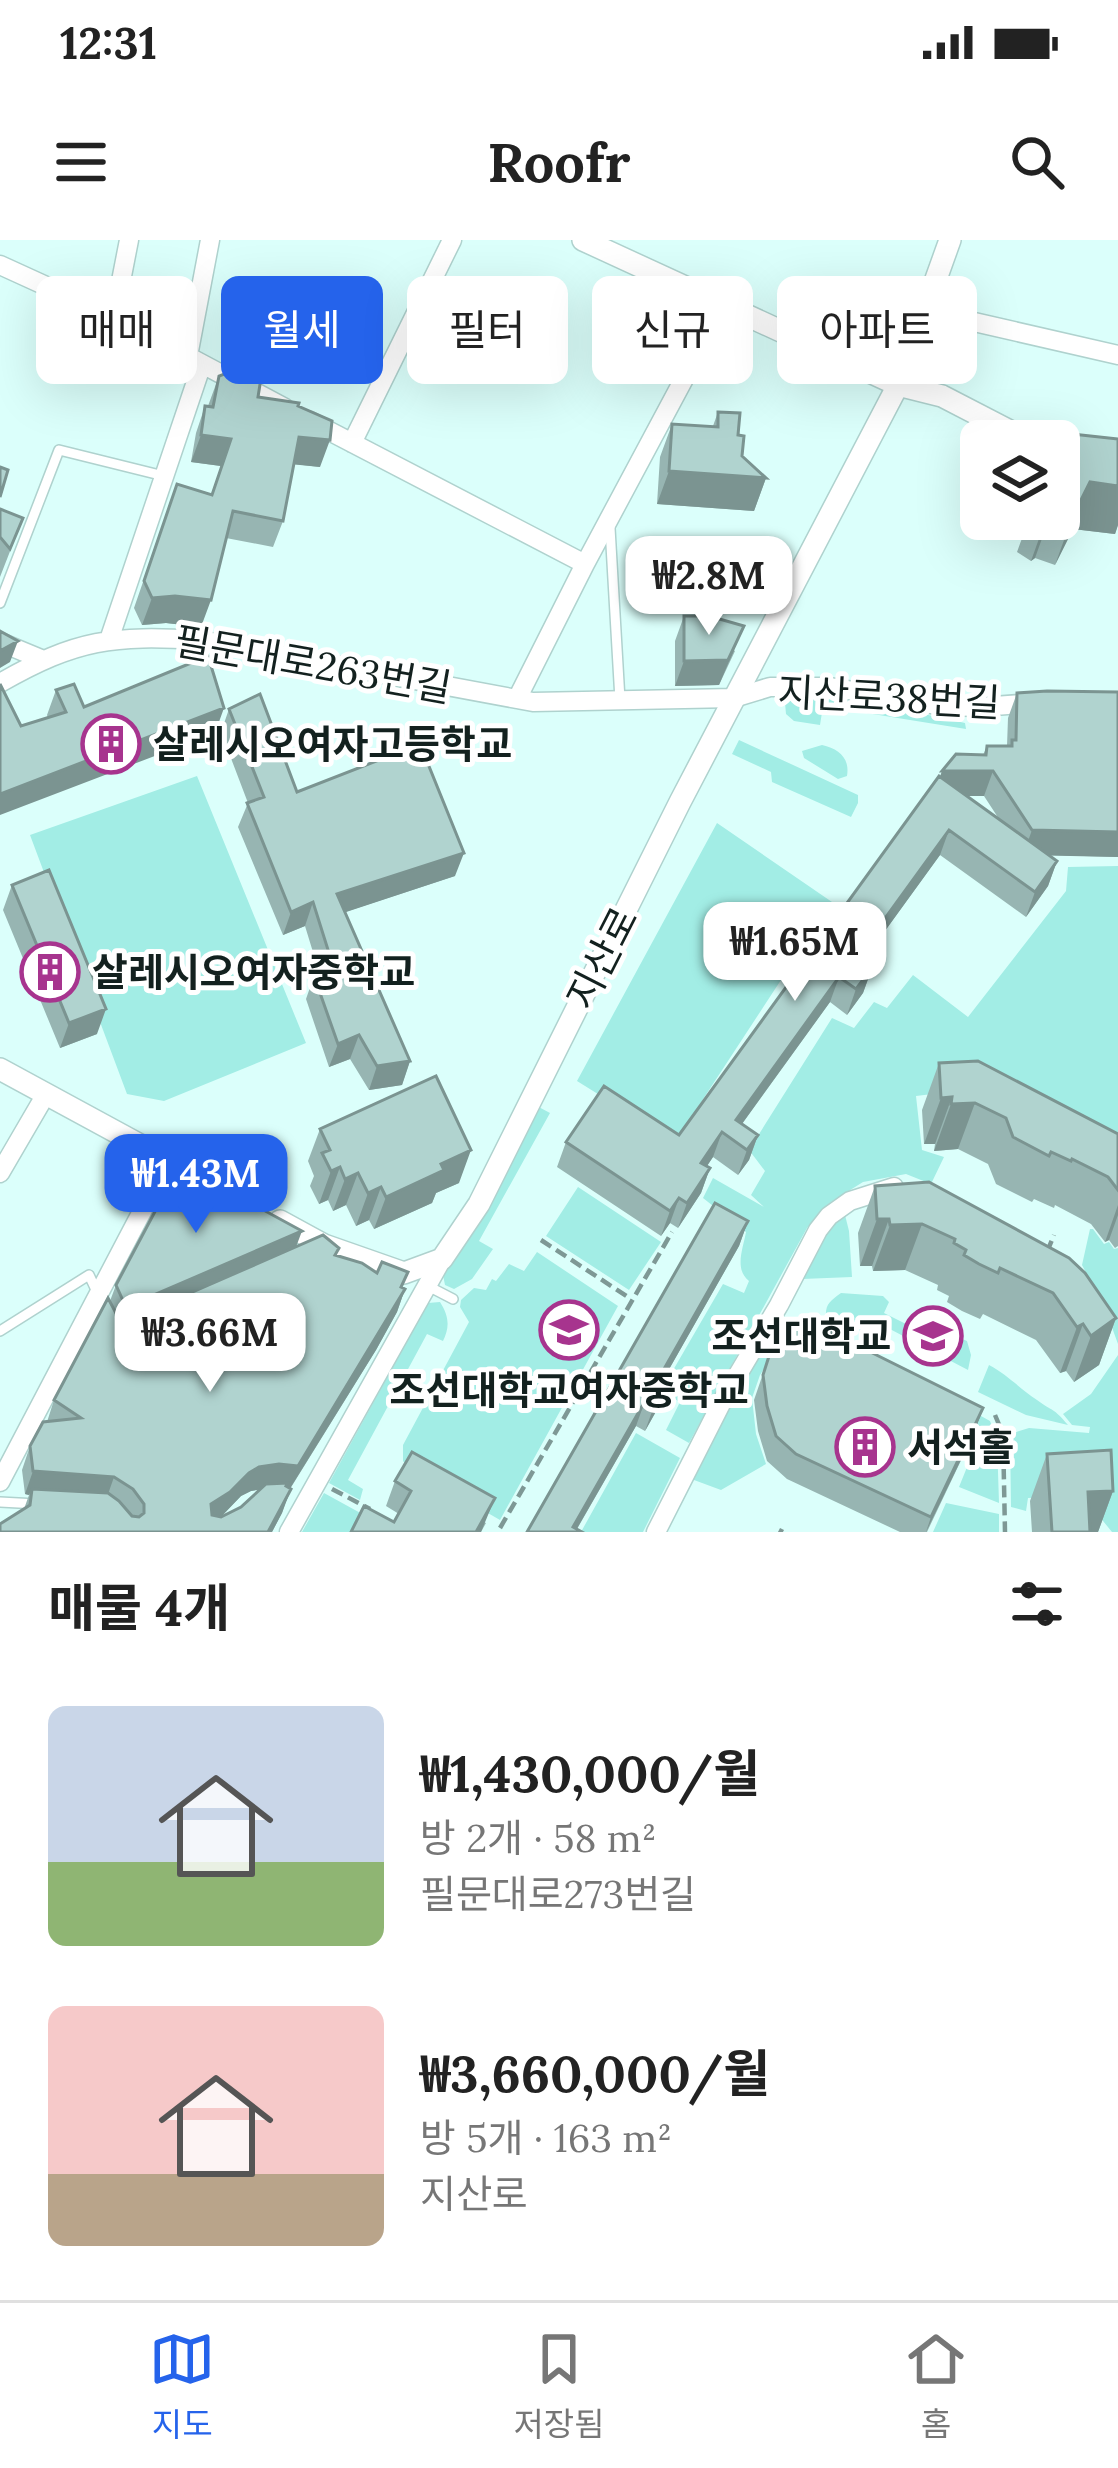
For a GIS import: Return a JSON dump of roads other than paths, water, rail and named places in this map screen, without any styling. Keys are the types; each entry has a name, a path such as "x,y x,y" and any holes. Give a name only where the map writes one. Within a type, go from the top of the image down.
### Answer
{"street":[{"path":"122,276 129,240"},
{"path":"197,344 210,240"},
{"path":"352,443 452,240"},
{"path":"584,240 624,249 673,276"},
{"name":"지산로","path":"938,276 950,240"},
{"path":"0,265 36,281"},
{"path":"753,318 898,385 942,396 988,420"},
{"path":"977,323 1118,355"},
{"path":"197,361 585,564"},
{"path":"109,640 164,476 189,384"},
{"path":"517,699 682,384"},
{"name":"지산로","path":"289,1532 296,1500 317,1480 426,1286 479,1204 898,385"},
{"name":"필문대로263번길","path":"0,683 75,646 159,638 200,640 533,702 734,698"},
{"path":"0,642 41,659"},
{"name":"지산로38번길","path":"734,698 770,687 830,687 942,706 1050,701"},
{"path":"0,1069 227,1192"},
{"path":"0,1173 46,1094"},
{"path":"0,1482 169,1160"},
{"path":"656,1532 818,1230 850,1201 893,1187 909,1190"},
{"path":"266,1213 313,1250 404,1273 442,1259"}],"lane":[{"path":"0,603 59,450 164,476"},
{"path":"610,522 620,700"},
{"path":"404,1273 453,1299"},
{"path":"0,1331 89,1275 116,1335 178,1308"},
{"path":"0,1502 41,1504"}],"place":[{"name":"살레시오여자고등학교","path":"111,744"},
{"name":"살레시오여자중학교","path":"50,972"},
{"name":"조선대학교여자중학교","path":"569,1330"},
{"name":"조선대학교","path":"933,1336"},
{"name":"서석홀","path":"865,1447"}]}
